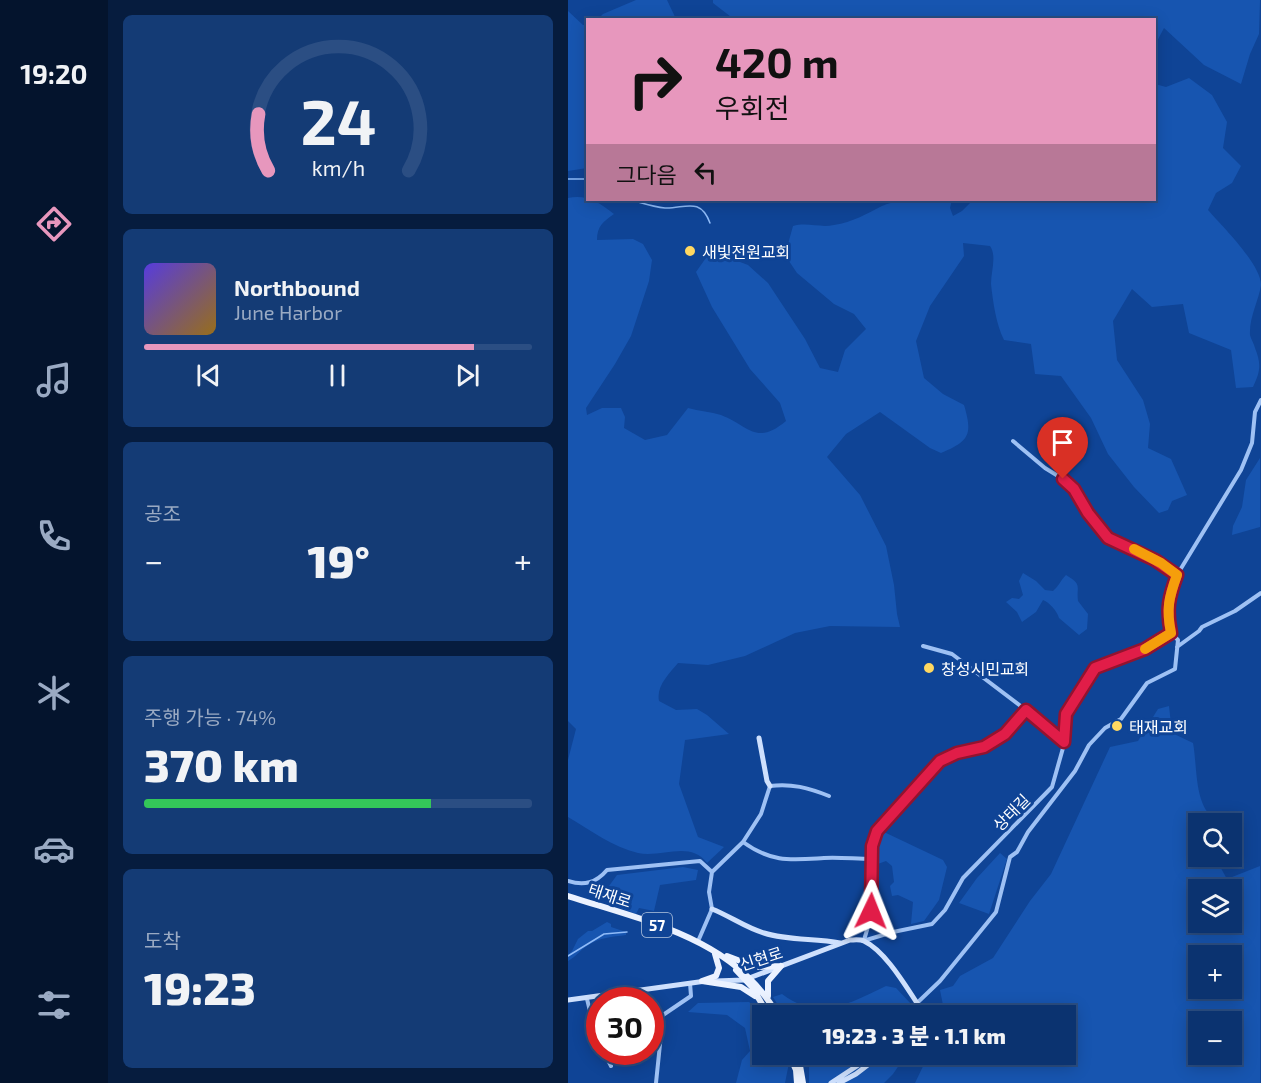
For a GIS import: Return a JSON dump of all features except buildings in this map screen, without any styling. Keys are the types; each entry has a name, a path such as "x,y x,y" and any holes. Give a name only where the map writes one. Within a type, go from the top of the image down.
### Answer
{"main road":[{"path":"759,738 766,781 770,786"},
{"name":"태재로","path":"568,897 670,929 714,951 748,978"},
{"name":"태재로","path":"568,897 678,935 714,951"},
{"path":"712,909 764,933 808,941 841,943"},
{"path":"670,929 699,939 714,951 749,966 763,968 781,966"},
{"name":"신현로","path":"664,987 702,981 748,978 850,940 864,940"},
{"path":"864,940 884,957 918,1004"},
{"path":"808,941 814,954"},
{"path":"702,981 716,976 719,968 714,951"},
{"path":"702,981 740,987 764,999 768,981 781,966"},
{"name":"57","path":"748,978 769,1005"},
{"name":"신현로","path":"568,1000 586,999"},
{"name":"57","path":"764,999 766,1005"},
{"path":"794,1065 797,1083"},
{"path":"800,1065 803,1083"},
{"path":"831,1083 859,1065"},
{"path":"839,1083 868,1065"}],"street":[{"path":"918,1004 940,981 996,912 1010,857 1017,852 1028,832 1075,771 1089,745 1105,728 1121,719 1147,682 1175,669 1178,640 1171,633 1167,610 1170,595 1177,575 1241,470 1252,443 1256,406 1261,400"},
{"path":"1013,441 1074,489 1088,513 1108,538 1155,560 1177,575"},
{"path":"1177,647 1200,632 1202,627 1235,610 1261,592"},
{"name":"상태길","path":"864,940 932,924 945,910 963,878 1052,787 1064,742 1066,714 1095,668 1145,649 1171,633"},
{"path":"923,646 952,654 1064,742"},
{"path":"864,940 871,911 871,859 877,831 940,761 957,753 984,747 1005,734 1026,710"},
{"path":"1054,779 1062,786"},
{"path":"699,939 712,909 709,892 712,872 744,842 761,814 770,786 783,784 809,788 829,796"},
{"path":"744,842 751,848 785,860 826,857 871,859"},
{"path":"568,881 582,885 600,879 607,870 700,861 712,872"},
{"path":"656,1083 663,1015 691,996 690,983"}],"shaded area":[{"path":"636,0 667,0 676,18 599,18 603,14"},
{"path":"713,0 1260,0 1259,34 1241,84 1204,65 1164,28 1156,43 1156,18 732,18 713,3"},
{"path":"568,11 583,25 586,25 586,168 568,171"},
{"path":"1189,78 1212,95 1227,122 1223,148 1241,166 1232,183 1216,193 1208,210 1248,256 1255,267 1261,285 1250,328 1259,363 1259,372 1253,387 1236,388 1231,350 1189,333 1183,304 1152,307 1132,289 1113,321 1117,360 1143,400 1150,424 1148,448 1171,459 1187,495 1172,501 1168,510 1159,513 1134,487 1108,454 1091,418 1061,376 1035,374 1031,344 1004,340 997,320 991,284 992,250 990,246 963,243 964,256 930,306 916,341 924,378 943,394 964,405 968,423 966,436 958,445 941,453 930,448 880,412 846,434 827,457 860,495 886,546 900,627 830,626 795,633 745,656 708,665 678,663 671,671 659,690 659,701 676,710 697,709 729,734 685,740 679,784 698,837 724,847 707,863 692,852 638,853 602,838 568,817 568,760 576,729 568,721 568,198 581,197 586,198 586,201 594,201 614,214 601,225 597,240 633,239 643,244 652,260 649,281 631,336 586,408 587,415 602,408 621,408 625,417 624,428 645,440 667,435 688,408 721,415 753,432 767,432 786,421 780,403 750,369 712,307 696,272 708,255 710,242 719,254 748,265 768,283 805,339 820,368 838,372 845,350 866,329 854,314 834,304 797,273 785,255 793,226 841,224 899,201 952,201 950,208 953,216 972,201 1156,201 1156,84 1166,87"},
{"path":"1260,458 1260,527 1232,535 1233,526 1242,507 1246,480"},
{"path":"1023,573 1045,590 1053,591 1066,575 1075,581 1078,586 1078,601 1088,614 1087,629 1079,635 1043,600 1036,612 1022,622 1017,612 1006,602 1012,598 1019,599 1023,595 1019,581"},
{"path":"1169,706 1172,733 1193,743 1198,789 1209,813 1188,813 1188,867 1220,867 1227,879 1260,866 1260,1083 915,1083 924,1065 1076,1065 1076,1005 943,1005 940,990 953,986 960,976 993,958 1030,901 1051,874 1110,747 1138,741 1158,709"},
{"path":"884,832 943,860 947,867 939,900 924,921 911,924 913,902 898,895 892,896 890,886 894,882 892,866 886,861 875,865 877,840"},
{"path":"1000,853 1007,859 989,914 959,903 977,878"},
{"path":"683,867 698,870 696,880 660,885 654,911 639,908 636,914 610,904 610,897 617,887 609,886 617,875"},
{"path":"607,922 611,924 611,927 626,932 626,935 597,941 568,961 568,955 578,939 588,931"},
{"path":"886,986 896,988 912,1005 842,1005"},
{"path":"782,994 804,1005 778,1005 773,997"},
{"path":"749,1002 753,1005 752,1065 789,1065 785,1083 736,1083 742,1060 750,1051 745,1028 727,1015 688,1012 698,1003"},
{"path":"809,1065 899,1065 884,1083 809,1083"}],"waterway":[{"path":"568,179 586,179"},
{"path":"634,201 665,208 696,207 701,209 710,223"},
{"path":"568,956 604,934 627,932"}],"slow traffic":[{"path":"1134,549 1161,563 1177,575 1167,610 1171,633 1145,649"}],"place":[{"name":"새빛전원교회","path":"690,251"},
{"name":"창성시민교회","path":"929,668"},
{"name":"태재교회","path":"1117,726"}],"route":[{"path":"871,911 872,846 877,831 940,761 957,753 984,747 1005,734 1026,710 1064,742 1066,714 1095,668 1145,649 1171,633 1167,610 1177,575 1145,554 1108,538 1088,513 1074,489 1063,479"}]}
